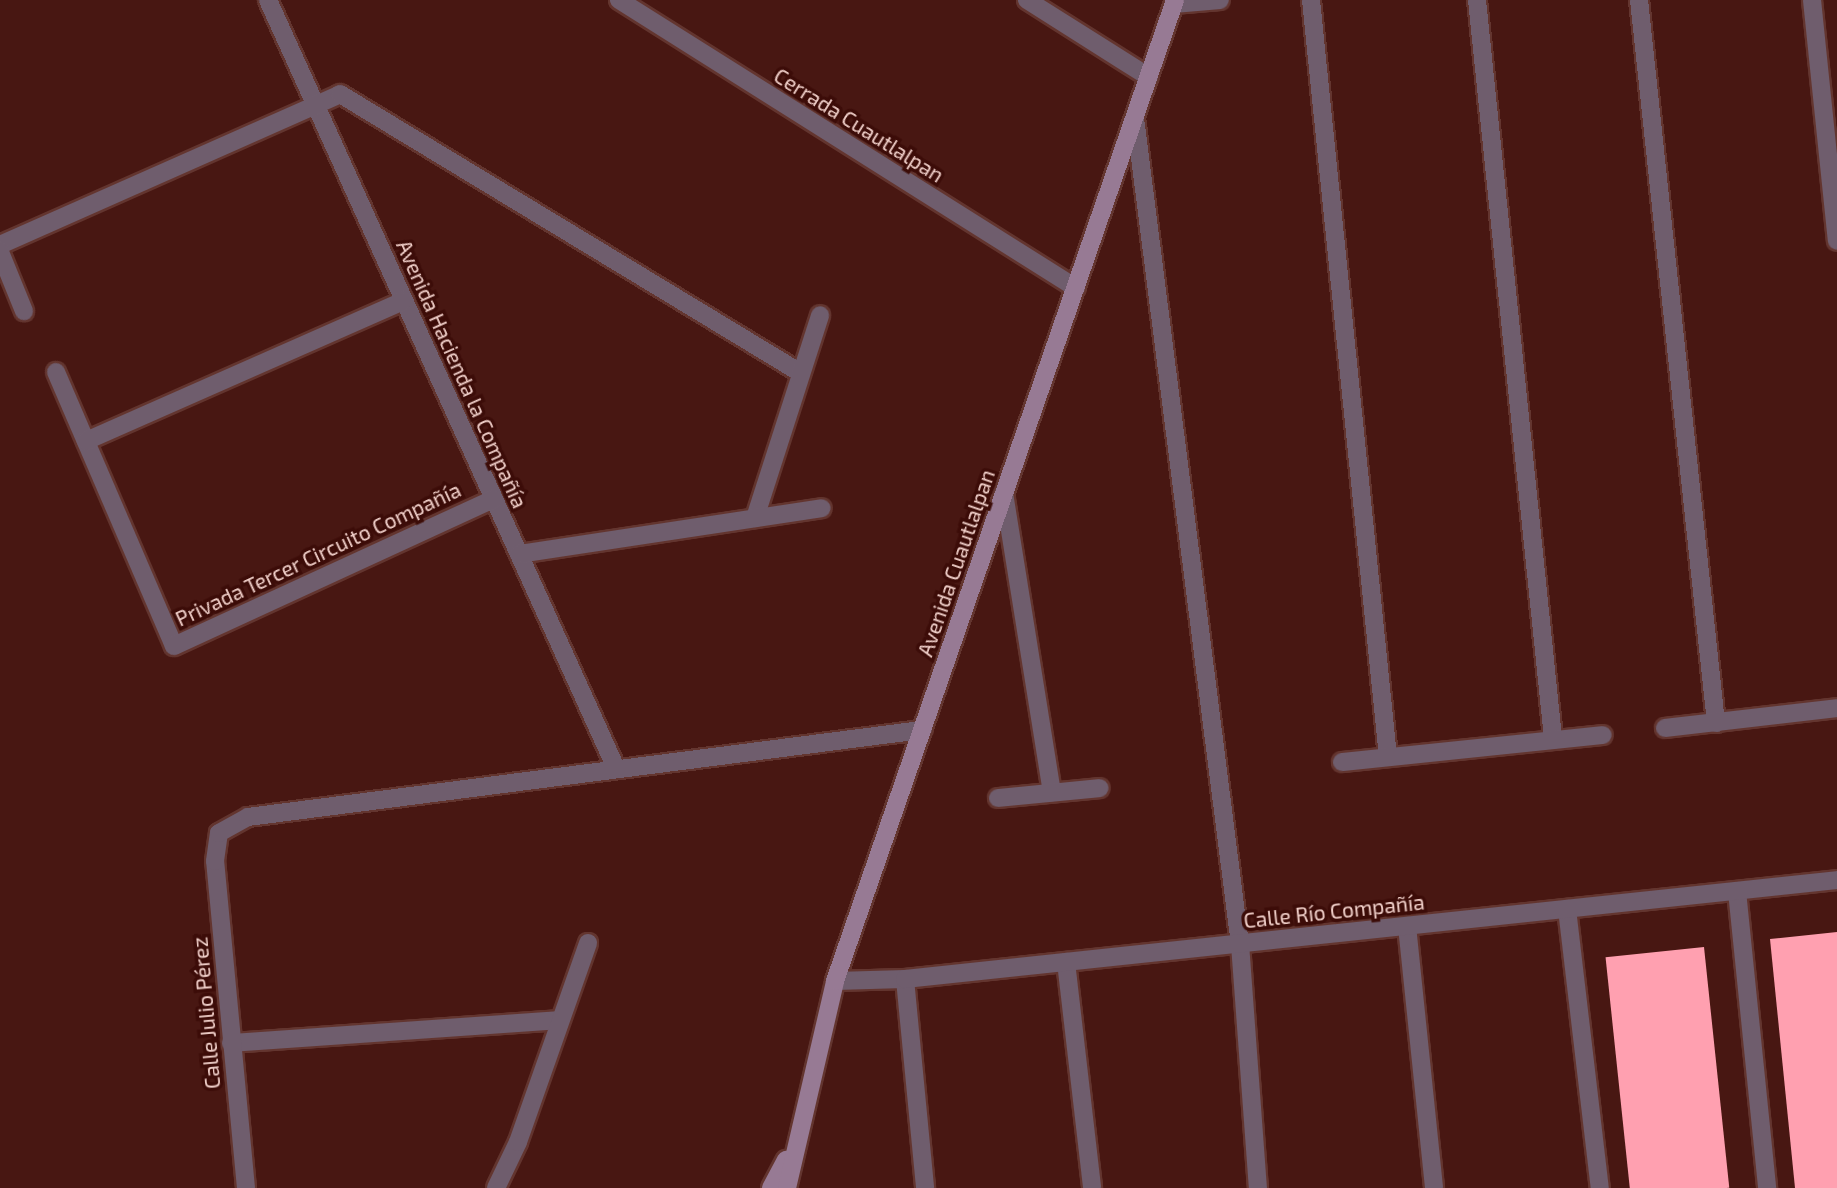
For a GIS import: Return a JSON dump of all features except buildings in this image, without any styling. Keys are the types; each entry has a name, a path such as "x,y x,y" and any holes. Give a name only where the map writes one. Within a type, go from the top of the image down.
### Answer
{"street":[{"name":"Avenida Hacienda la Compañía","path":"268,0 615,766"},
{"name":"Cerrada Cuautlalpan","path":"619,0 1076,288"},
{"path":"1027,0 1149,76"},
{"path":"1175,2 1220,0"},
{"path":"1311,0 1388,757"},
{"path":"1477,0 1553,738"},
{"path":"1639,0 1716,723"},
{"path":"1812,0 1837,241"},
{"name":"Avenida Cuautlalpan","path":"787,1188 835,981 1175,2"},
{"path":"0,245 340,94 799,372"},
{"path":"1135,118 1240,944 1258,1188"},
{"path":"0,252 24,311"},
{"path":"86,440 404,301"},
{"path":"755,518 799,372 820,315"},
{"name":"Privada Tercer Circuito Compañía","path":"56,372 174,646 494,499"},
{"path":"1004,493 1052,792"},
{"path":"519,554 822,508"},
{"path":"1665,728 1837,709"},
{"path":"615,766 922,730"},
{"path":"1342,762 1553,738 1603,735"},
{"name":"Calle Julio Pérez","path":"246,1188 215,861 219,833 248,817 615,766"},
{"path":"998,797 1100,788"},
{"name":"Calle Río Compañía","path":"835,981 905,979 1837,880"},
{"path":"1737,891 1767,1188"},
{"path":"1566,909 1600,1188"},
{"path":"1407,926 1434,1188"},
{"path":"496,1188 518,1142 588,943"},
{"path":"1066,962 1091,1188"},
{"path":"905,979 925,1188"},
{"path":"231,1043 559,1020"},
{"name":"Avenida Cuautlalpan","path":"771,1188 795,1145"}]}
